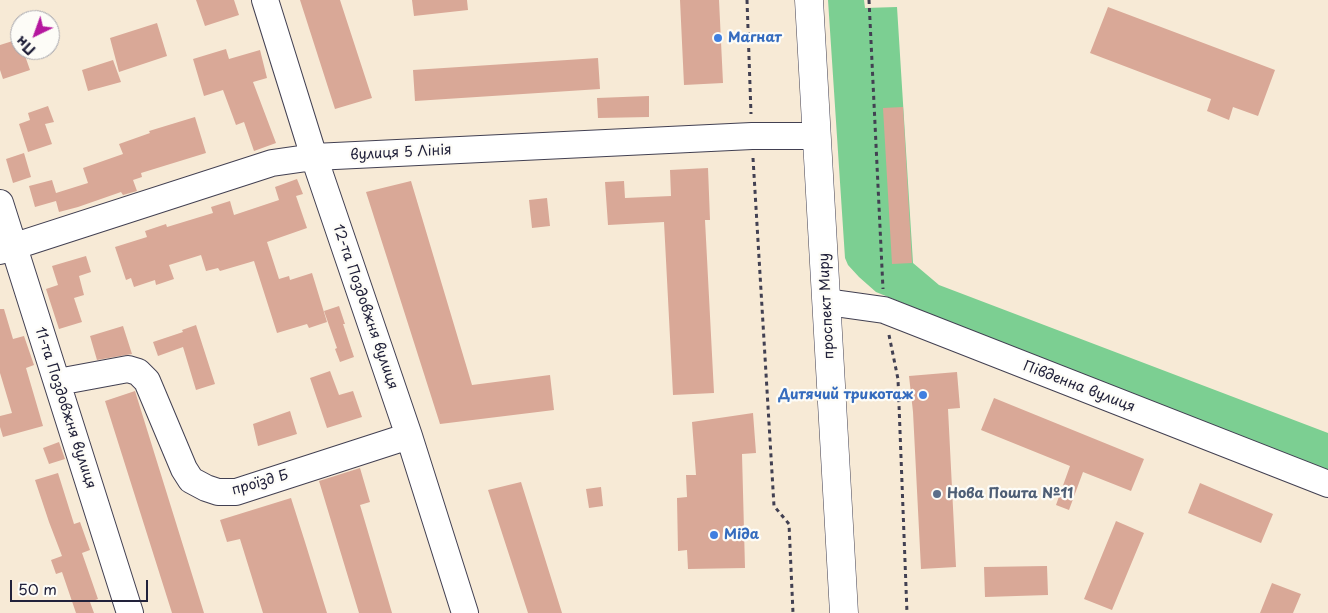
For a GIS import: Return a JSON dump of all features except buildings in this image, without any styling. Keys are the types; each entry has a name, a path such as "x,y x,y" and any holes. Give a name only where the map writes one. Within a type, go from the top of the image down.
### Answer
{"main road":[{"name":"проспект Миру","path":"810,0 834,465 844,613"}],"street":[{"name":"12-та Поздовжня вулиця","path":"265,0 314,157 408,436 465,613"},
{"name":"вулиця 5 Лінія","path":"7,248 272,163 314,157 752,136 816,136"},
{"name":"11-та Поздовжня вулиця","path":"0,203 7,248 58,382 130,613"},
{"name":"Південна вулиця","path":"827,302 884,310 1328,484"},
{"name":"проїзд Б","path":"58,382 128,369 138,372 147,381 190,480 218,492 236,492 408,436"}],"path":[{"path":"747,0 752,136 774,506 789,524 793,613"},
{"path":"869,0 884,310 898,379 907,613"}],"green space":[{"path":"828,0 864,0 865,8 897,7 913,263 939,285 1328,433 1328,477 876,292 859,277 848,265 845,258"}],"place":[{"name":"Магнат","path":"718,38"},
{"name":"Дитячий трикотаж","path":"923,395"},
{"name":"Нова Пошта №11","path":"937,494"},
{"name":"Міда","path":"714,535"}]}
